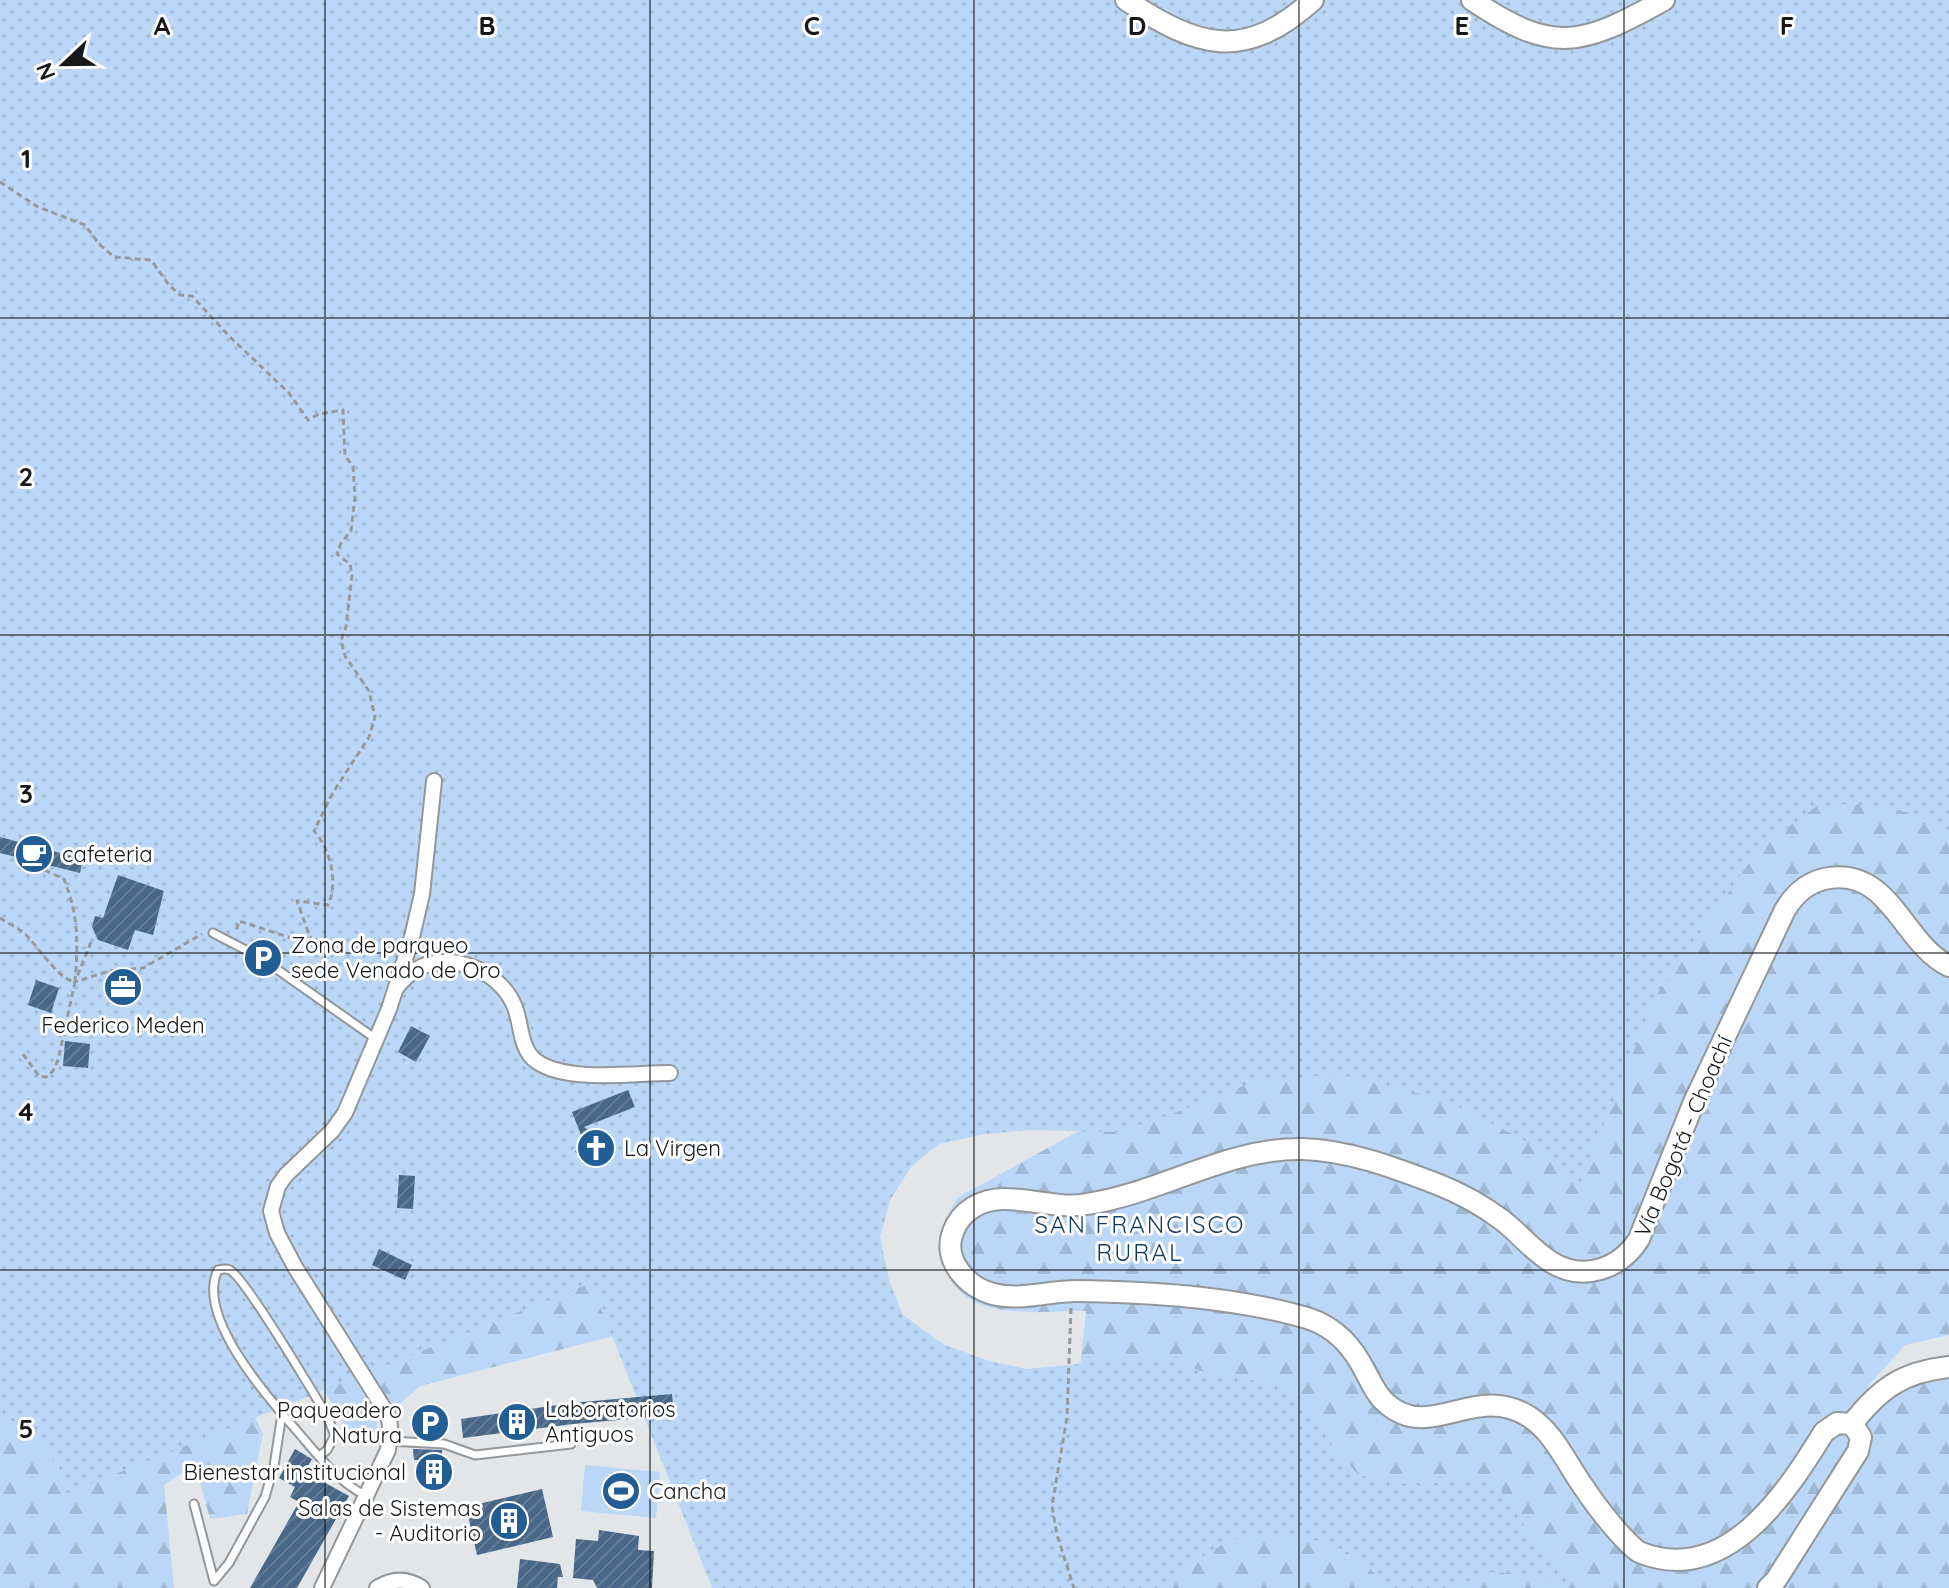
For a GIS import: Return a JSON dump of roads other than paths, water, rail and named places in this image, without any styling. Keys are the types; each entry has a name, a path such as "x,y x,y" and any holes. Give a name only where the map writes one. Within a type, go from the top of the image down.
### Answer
{"main road":[{"path":"1126,0 1175,31 1223,41 1253,38 1273,31 1292,20 1313,0"},
{"path":"1472,0 1519,29 1551,38 1563,38 1597,33 1664,0"},
{"name":"Vía Bogotá - Choachí","path":"1852,1424 1837,1423 1824,1432 1768,1519 1742,1543 1718,1559 1684,1568 1664,1564 1636,1550 1585,1489 1547,1432 1517,1411 1483,1405 1430,1418 1402,1414 1379,1397 1349,1345 1330,1329 1307,1318 1215,1300 1071,1291 1013,1297 993,1294 978,1288 956,1268 951,1238 956,1224 972,1207 990,1200 1081,1205 1113,1198 1256,1152 1329,1151 1454,1191 1500,1218 1557,1265 1588,1272 1608,1267 1626,1256 1639,1239 1694,1102 1785,910 1797,894 1824,879 1844,877 1864,882 1881,893 1928,951 1949,966"},
{"path":"1768,1588 1858,1451 1861,1437 1852,1424 1864,1408 1891,1383 1923,1371 1949,1367"}],"street":[{"path":"322,1588 390,1441 388,1415 295,1267 277,1233 271,1211 278,1186 286,1175 332,1131 345,1113 397,987 422,894 434,781"},
{"path":"397,987 416,970 445,962 485,971 508,993 516,1009 523,1041 533,1059 549,1069 567,1073 670,1073"},
{"path":"377,1588 397,1580 409,1581 422,1588"}],"lane":[{"path":"213,933 261,958 376,1039"},
{"path":"319,1456 327,1450 335,1435 326,1414 232,1271 226,1268 218,1270 213,1280 221,1321 247,1372 319,1456 367,1496"},
{"path":"215,1585 265,1497 274,1466 282,1414"},
{"path":"390,1441 444,1444 475,1455 571,1444"},
{"path":"194,1504 215,1585"}],"place":[{"name":"cafeteria","path":"34,854"},
{"name":"Zona de parqueo sede Venado de Oro","path":"263,958"},
{"name":"Federico Meden","path":"123,987"},
{"name":"La Virgen","path":"596,1148"},
{"name":"Laboratorios Antiguos","path":"517,1422"},
{"name":"Paqueadero Natura","path":"430,1423"},
{"name":"Bienestar institucional","path":"434,1472"},
{"name":"Cancha","path":"621,1491"},
{"name":"Salas de Sistemas - Auditorio","path":"509,1521"}],"district":[{"name":"SAN FRANCISCO RURAL","path":"1140,1239"}]}
